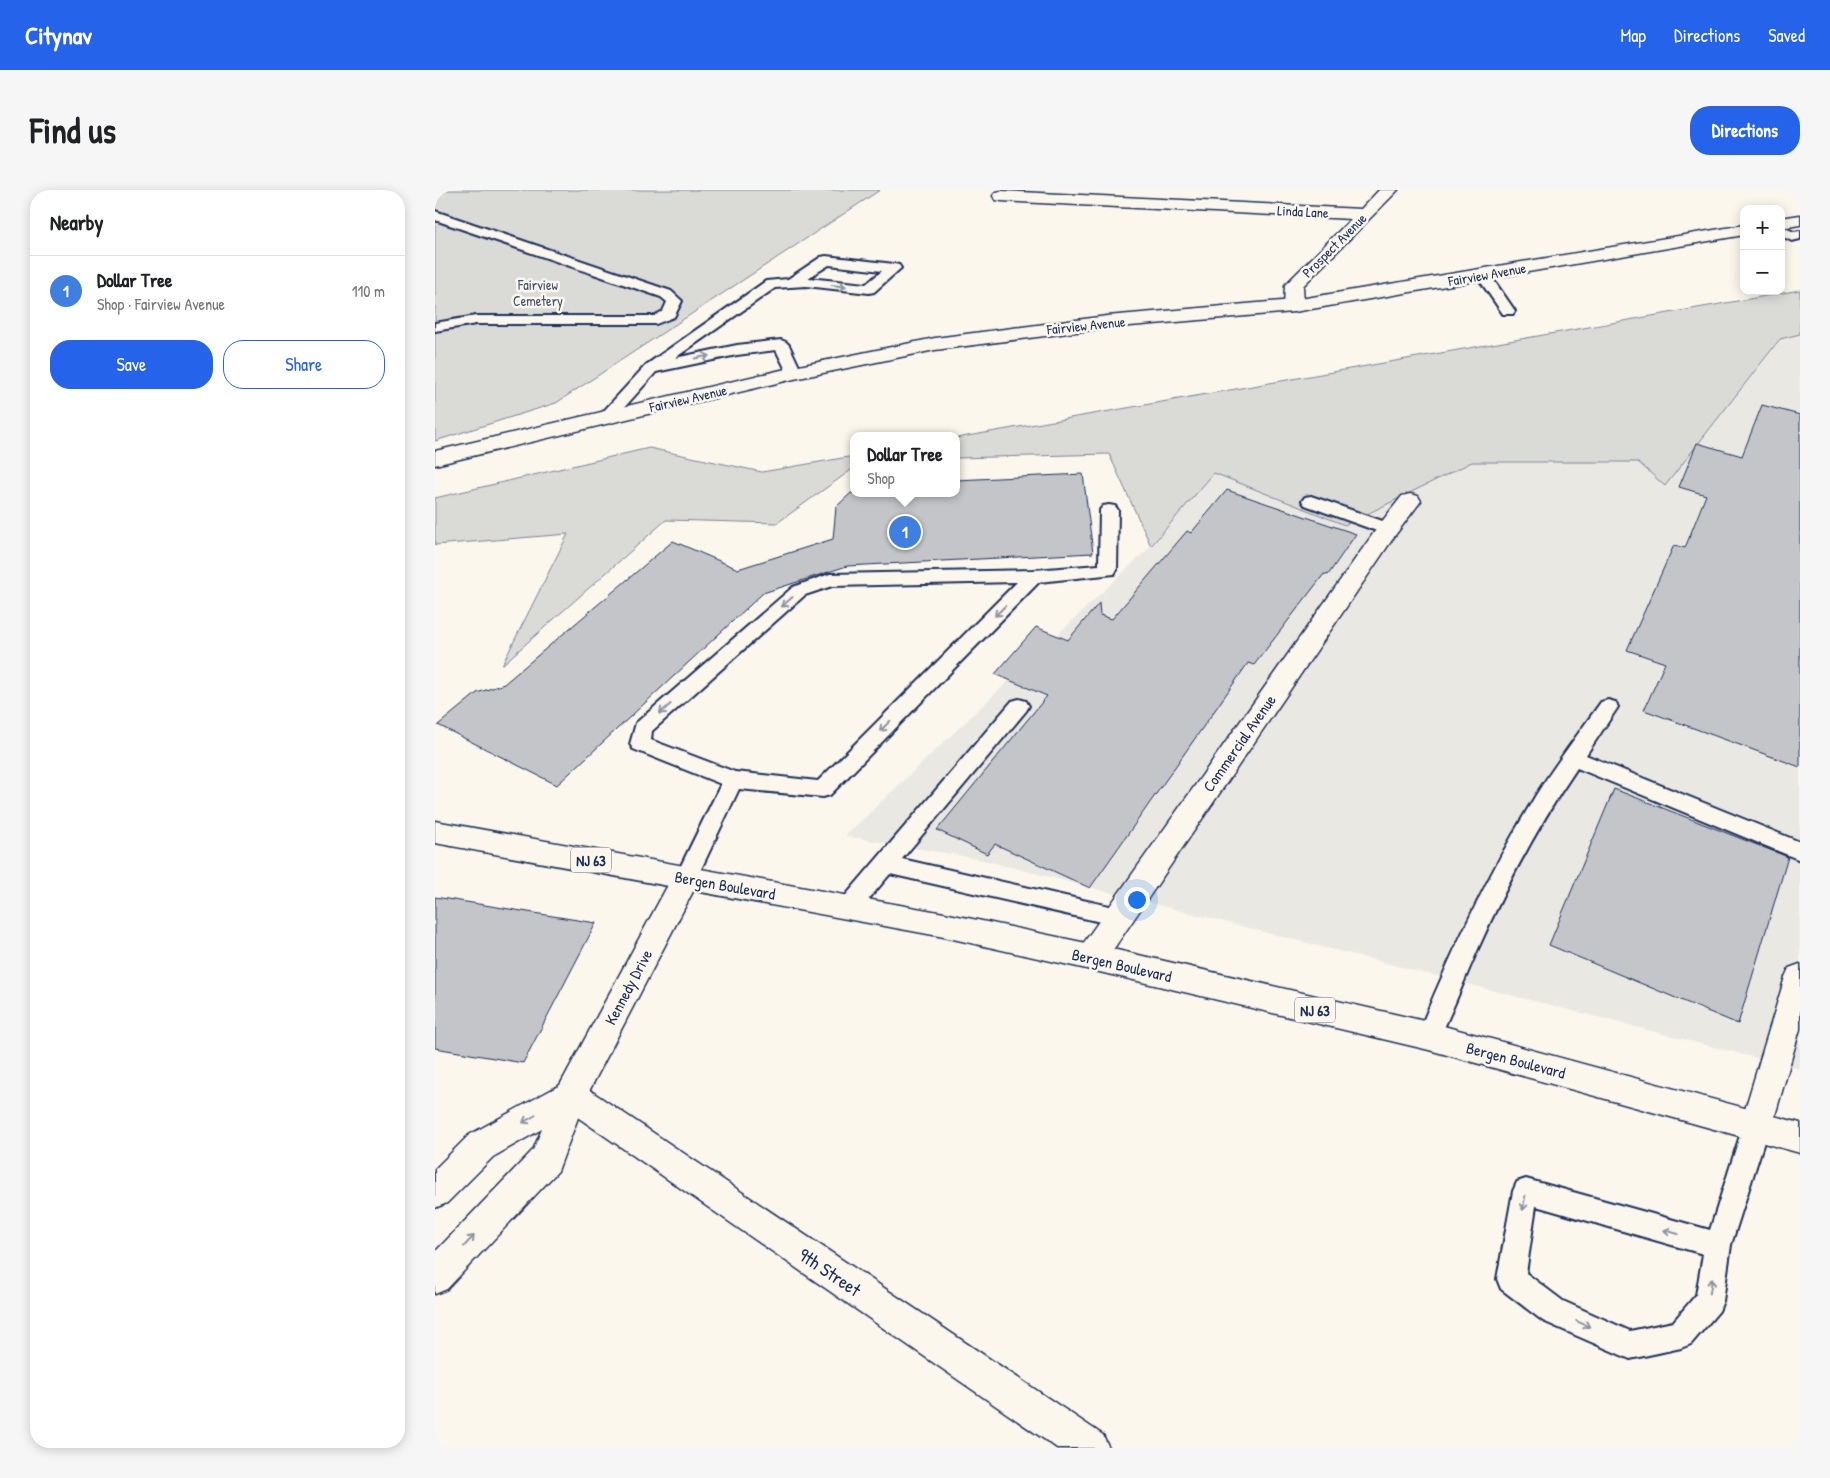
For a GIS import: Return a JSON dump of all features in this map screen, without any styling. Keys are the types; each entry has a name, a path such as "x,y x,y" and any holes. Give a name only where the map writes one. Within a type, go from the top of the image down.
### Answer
{"main road":[{"name":"Prospect Avenue","path":"1294,306 1293,285 1389,190"},
{"name":"Linda Lane","path":"1002,196 1365,214"},
{"path":"1785,222 1800,220"},
{"name":"Fairview Avenue","path":"435,458 794,373 935,344 1021,332 1294,306 1740,231"},
{"name":"Commercial Avenue","path":"1091,958 1117,917 1387,529 1409,501"},
{"name":"Bergen Boulevard","path":"435,832 944,925 1429,1036 1800,1138"},
{"name":"Kennedy Drive","path":"435,1277 546,1160 571,1095 686,878"},
{"path":"1756,1126 1800,977"},
{"path":"435,1192 481,1146 571,1095"},
{"name":"9th Street","path":"571,1095 1090,1448"}],"lane":[{"path":"435,215 666,294 675,301 669,314 656,320 476,320 435,327"},
{"path":"1785,233 1791,237 1800,235"},
{"path":"607,417 651,368 771,284 791,283 806,282 869,289 894,268 826,260 791,283"},
{"path":"1483,275 1508,311"},
{"path":"651,368 737,350 781,345 794,373"},
{"path":"1311,501 1387,529"},
{"path":"1034,576 823,789 733,780 640,744 643,728 799,591 830,580 1034,576 1108,570 1109,510"},
{"path":"849,907 1019,706"},
{"path":"1429,1036 1484,912 1544,802 1607,707"},
{"path":"1573,758 1800,851"},
{"path":"686,878 733,780"},
{"path":"884,864 1117,917"},
{"path":"1718,1245 1526,1191 1511,1280 1553,1311 1630,1346 1681,1334 1709,1301 1718,1245 1756,1126"}],"shaded area":[{"path":"1800,334 1800,1069 979,859 845,836 1151,546 1214,473 1345,525 1472,462 1638,462 1665,486 1781,339"}],"green space":[{"name":"Fairview Cemetery","path":"435,190 880,190 556,403 435,441"},
{"path":"1800,290 1800,334 1780,339 1665,486 1638,462 1472,462 1345,525 1214,473 1151,546 1109,454 960,458 960,437 1771,295 1785,295 1785,293"},
{"path":"649,448 762,472 850,457 850,471 777,523 666,520 502,665 568,534 435,545 435,498"}],"building":[{"path":"1762,405 1800,415 1800,767 1644,710 1665,663 1627,650 1674,545 1685,548 1706,495 1679,487 1697,443 1742,456"},
{"path":"1083,474 1093,553 847,566 763,593 557,785 438,725 477,693 504,684 673,541 738,569 833,539 836,507 850,494 850,497 960,497 960,480"},
{"path":"1227,490 1356,534 1328,575 1324,574 1254,665 1248,663 1090,888 995,844 987,854 937,830 1047,696 995,674 1036,627 1068,640 1099,603 1100,615 1112,619 1187,531 1191,533"},
{"path":"1614,789 1788,857 1738,1024 1549,945"},
{"path":"435,897 596,923 523,1063 435,1048"}],"place":[{"name":"Dollar Tree","path":"905,532"}]}
